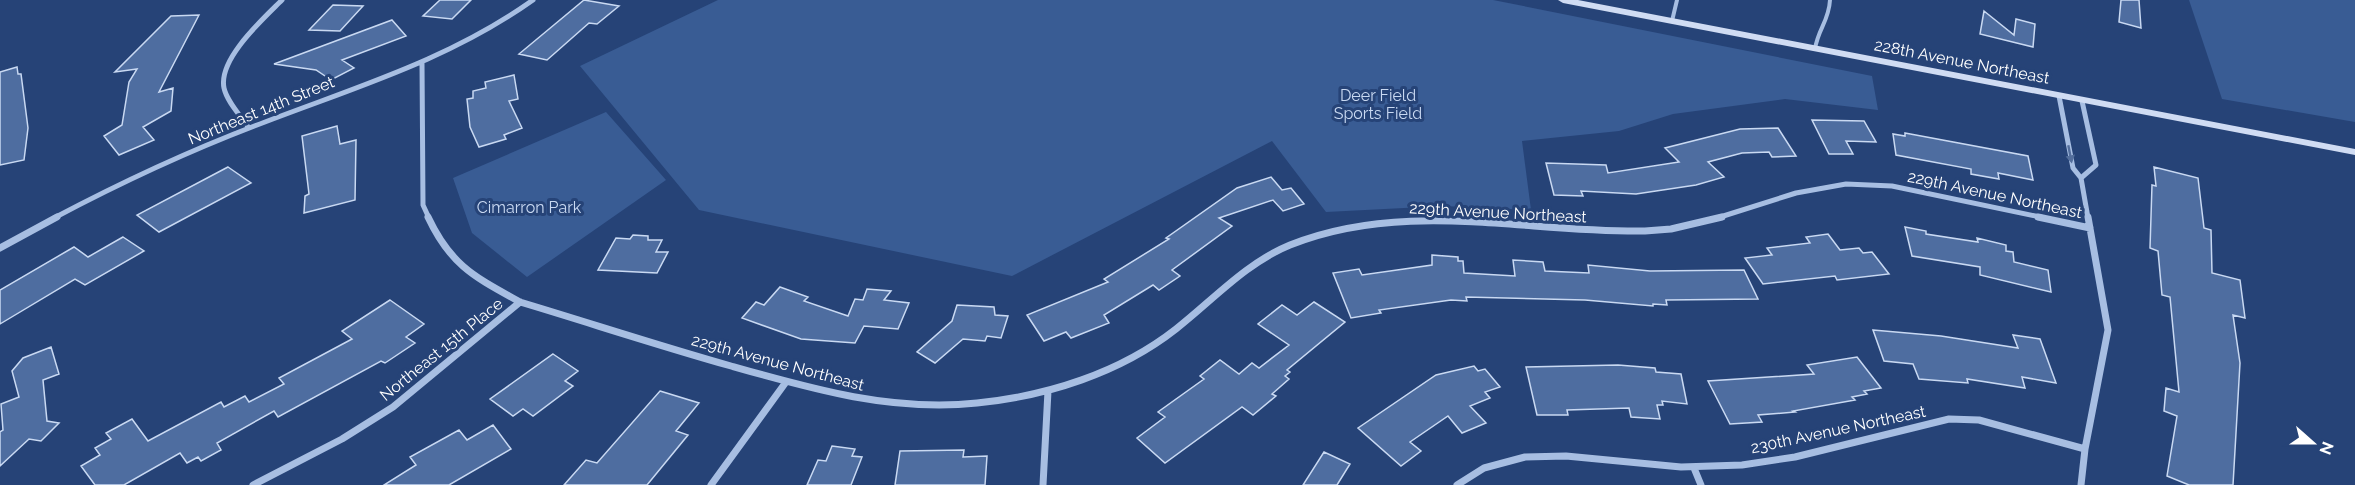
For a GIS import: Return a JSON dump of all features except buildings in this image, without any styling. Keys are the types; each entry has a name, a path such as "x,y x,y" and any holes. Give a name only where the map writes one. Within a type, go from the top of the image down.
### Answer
{"main road":[{"name":"228th Avenue Northeast","path":"1563,0 2355,152"}],"street":[{"path":"249,128 223,87 225,73 233,55 282,0"},
{"name":"Northeast 14th Street","path":"0,248 120,186 249,128 422,63 466,42 533,0"},
{"name":"229th Avenue Northeast","path":"422,63 423,205 437,236 455,261 484,282 520,302 786,382 862,399 908,406 954,405 1047,391 1122,362 1161,340 1252,266 1287,245 1333,231 1382,223 1424,220 1495,222 1619,232 1670,230 1706,222 1824,187 1870,184 2090,228"},
{"path":"2059,96 2073,168 2081,178 2108,330 2085,449 2081,485"},
{"path":"2081,178 2096,165 2082,101"},
{"name":"Northeast 15th Place","path":"253,485 346,436 391,408 426,382 520,302"},
{"path":"711,485 786,382"},
{"path":"1043,485 1047,391"},
{"name":"230th Avenue Northeast","path":"1457,485 1484,468 1516,459 1548,455 1597,457 1647,465 1694,468 1773,461 1949,419 1988,422 2085,449"},
{"path":"1694,468 1701,485"}],"lane":[{"path":"1672,21 1677,0"},
{"path":"1815,49 1817,35 1829,15 1830,0"}],"green space":[{"name":"Deer Field Sports Field","path":"718,0 1493,0 1872,76 1878,110 1785,99 1673,114 1619,131 1522,141 1531,210 1443,206 1326,212 1272,141 1012,276 699,210 580,66"},
{"path":"2189,0 2355,0 2355,122 2222,99"},
{"name":"Cimarron Park","path":"606,112 666,180 527,277 472,233 453,178"}]}
